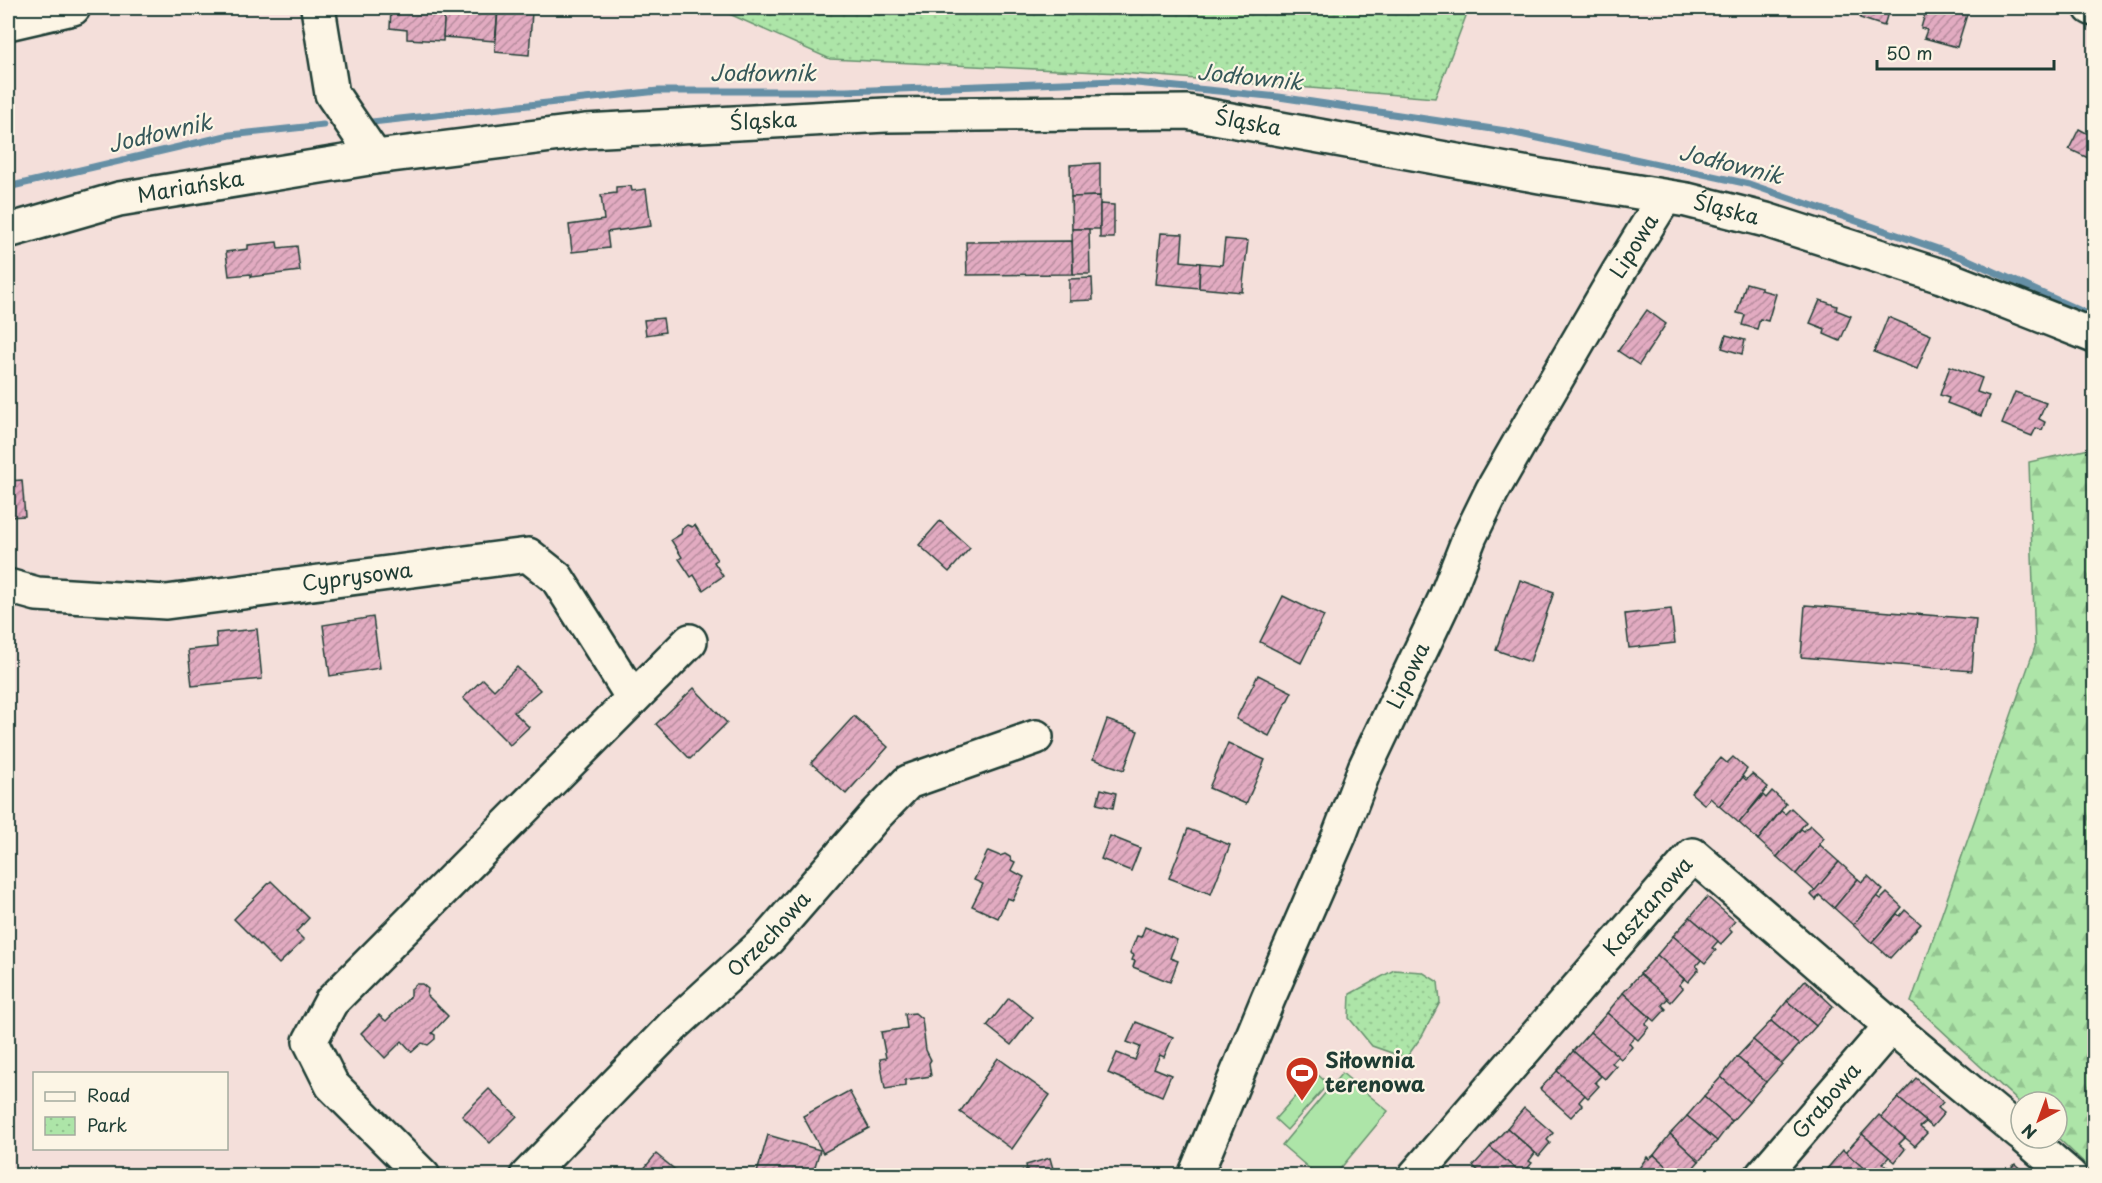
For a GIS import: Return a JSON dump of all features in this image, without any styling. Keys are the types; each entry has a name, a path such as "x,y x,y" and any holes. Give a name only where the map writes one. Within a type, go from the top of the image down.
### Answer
{"street":[{"path":"8,22 73,8"},
{"path":"318,8 332,94 375,157"},
{"name":"Śląska","path":"375,157 585,131 886,115 1187,112 1540,176 1687,200 1788,227 1941,276 2094,336"},
{"name":"Mariańska","path":"8,231 119,199 375,157"},
{"name":"Lipowa","path":"1195,1176 1268,999 1340,836 1365,768 1441,607 1470,536 1497,482 1600,303 1665,197"},
{"name":"Cyprysowa","path":"8,586 37,594 166,602 528,555 557,578 633,698"},
{"path":"423,1176 332,1085 310,1041 331,1002 690,641"},
{"name":"Orzechowa","path":"527,1176 673,1026 768,939 876,815 909,782 1036,737"},
{"name":"Kasztanowa","path":"1415,1176 1693,855 1891,1026 2009,1124"},
{"name":"Grabowa","path":"1762,1176 1891,1026"},
{"path":"2040,1150 2070,1176"}],"green space":[{"path":"716,8 1469,8 1435,98 1120,73 830,59"},
{"path":"2094,448 2094,1172 2069,1148 2069,1090 2009,1090 2009,1093 1911,1002 2035,647 2029,462"},
{"path":"1394,970 1422,972 1438,982 1440,1002 1422,1036 1406,1058 1372,1046 1349,1018 1350,994"},
{"name":"Siłownia terenowa","path":"1316,1073 1328,1084 1287,1130 1275,1119"},
{"path":"1342,1073 1388,1111 1335,1175 1317,1175 1282,1145"}],"building":[{"path":"386,8 445,8 443,41 407,39 407,30 390,28 391,9"},
{"path":"445,8 498,9 495,41 443,37"},
{"path":"1863,8 1903,8 1901,13 1889,9 1884,26 1860,18"},
{"path":"1934,8 1969,8 1957,47 1924,38 1927,30 1921,28 1926,10 1933,12"},
{"path":"498,9 532,12 529,55 495,52"},
{"path":"2079,129 2094,137 2094,146 2088,158 2069,149"},
{"path":"1100,163 1100,196 1071,197 1070,165"},
{"path":"631,186 632,191 646,189 651,226 607,232 609,248 572,252 569,225 604,220 601,195 616,193 616,187"},
{"path":"1100,196 1100,229 1072,229 1071,197"},
{"path":"1100,204 1114,205 1114,238 1100,238"},
{"path":"1072,229 1089,229 1090,274 1073,274"},
{"path":"1161,233 1183,234 1181,261 1200,263 1199,288 1156,284"},
{"path":"1225,239 1248,241 1242,292 1199,288 1200,263 1222,265"},
{"path":"1072,241 1073,274 967,275 966,242"},
{"path":"277,242 278,248 297,246 300,271 251,277 251,274 229,276 226,252 248,249 248,245"},
{"path":"1092,278 1093,300 1069,301 1069,279"},
{"path":"1746,283 1776,294 1768,321 1760,319 1757,329 1742,325 1745,315 1737,313"},
{"path":"1820,300 1837,306 1836,310 1851,316 1840,341 1824,334 1825,329 1810,323"},
{"path":"1647,310 1666,324 1639,365 1618,351"},
{"path":"1888,317 1931,335 1917,369 1874,352"},
{"path":"663,318 665,332 646,335 644,320"},
{"path":"1726,335 1745,340 1742,354 1722,348"},
{"path":"1950,366 1982,378 1977,392 1989,396 1981,416 1947,403 1949,398 1940,395"},
{"path":"2015,392 2046,403 2039,419 2045,422 2042,430 2036,428 2032,436 2002,424"},
{"path":"22,480 25,516 8,517 8,481"},
{"path":"940,521 970,548 949,572 919,545"},
{"path":"687,525 692,527 695,525 717,560 714,562 723,576 703,590 694,575 691,577 679,559 682,557 671,540 681,534 682,529"},
{"path":"1520,580 1554,592 1530,662 1496,650"},
{"path":"1283,596 1324,616 1301,663 1260,642"},
{"path":"1805,605 1976,619 1972,671 1801,657"},
{"path":"1671,609 1675,643 1629,648 1625,614"},
{"path":"373,617 380,668 330,676 323,625"},
{"path":"257,629 262,679 192,686 188,650 217,647 216,633"},
{"path":"517,667 540,690 514,712 529,727 510,745 463,698 483,679 494,690"},
{"path":"1258,675 1292,692 1269,736 1236,719"},
{"path":"694,688 727,723 690,759 656,724"},
{"path":"854,716 888,747 846,794 811,763"},
{"path":"1107,720 1138,731 1124,770 1093,759"},
{"path":"1228,743 1265,760 1246,804 1209,788"},
{"path":"1733,757 1747,769 1743,777 1719,806 1710,798 1705,805 1691,793 1721,758 1727,763"},
{"path":"1752,774 1768,787 1739,823 1719,806 1743,777 1746,780"},
{"path":"1101,789 1116,793 1113,808 1097,804"},
{"path":"1772,791 1786,804 1758,840 1739,823 1763,795 1766,798"},
{"path":"1791,808 1806,822 1777,857 1758,840 1781,811 1785,814"},
{"path":"1810,825 1824,838 1796,874 1777,857 1801,829 1804,831"},
{"path":"1188,829 1230,845 1211,894 1169,878"},
{"path":"1110,836 1140,848 1131,871 1101,859"},
{"path":"1820,845 1839,862 1815,891 1796,874"},
{"path":"988,851 1010,857 1015,862 1011,870 1024,877 1013,900 1007,898 998,918 972,906 983,884 974,880"},
{"path":"1839,862 1858,879 1834,908 1819,895 1816,900 1811,895"},
{"path":"1868,876 1883,890 1853,925 1834,908 1858,879 1862,882"},
{"path":"271,881 309,918 296,932 304,940 279,964 234,919"},
{"path":"1887,893 1902,907 1872,943 1853,925 1877,896 1881,899"},
{"path":"1707,897 1735,921 1729,929 1732,932 1721,944 1690,917"},
{"path":"1905,910 1921,924 1890,958 1872,942 1897,914 1900,916"},
{"path":"1690,917 1718,941 1712,948 1716,950 1705,963 1673,936"},
{"path":"1145,927 1177,940 1170,958 1178,961 1170,982 1133,967 1134,955 1130,953 1137,936 1141,937"},
{"path":"1673,936 1701,960 1696,966 1699,969 1688,982 1657,955"},
{"path":"1657,955 1684,979 1679,985 1683,988 1671,1002 1640,974"},
{"path":"1640,974 1668,998 1662,1005 1666,1009 1655,1021 1623,993"},
{"path":"1805,980 1833,1006 1816,1026 1787,1001"},
{"path":"416,984 422,984 428,989 427,995 448,1016 432,1033 435,1039 428,1045 422,1043 412,1052 402,1041 385,1058 361,1033 379,1015 386,1021 411,996 411,989"},
{"path":"1623,993 1651,1018 1645,1024 1649,1027 1638,1040 1607,1013"},
{"path":"1009,998 1033,1017 1011,1045 987,1026"},
{"path":"1787,1001 1816,1026 1799,1045 1771,1021"},
{"path":"915,1013 922,1019 926,1050 931,1060 929,1063 931,1076 905,1080 905,1086 885,1089 880,1059 886,1058 881,1032 907,1028 905,1014"},
{"path":"1607,1013 1635,1037 1629,1043 1632,1047 1621,1059 1590,1032"},
{"path":"1771,1021 1799,1045 1782,1064 1753,1040"},
{"path":"1136,1022 1173,1037 1164,1057 1160,1055 1154,1068 1171,1075 1162,1096 1108,1073 1117,1053 1135,1060 1140,1047 1127,1042"},
{"path":"1590,1032 1618,1056 1612,1063 1616,1066 1605,1079 1573,1051"},
{"path":"1753,1040 1782,1064 1766,1082 1737,1057"},
{"path":"1573,1051 1601,1076 1595,1082 1599,1086 1588,1098 1557,1071"},
{"path":"1737,1057 1766,1082 1749,1102 1721,1077"},
{"path":"998,1058 1050,1095 1012,1149 960,1112"},
{"path":"1557,1071 1585,1095 1579,1102 1582,1105 1571,1117 1540,1089"},
{"path":"1721,1077 1749,1102 1732,1121 1704,1096"},
{"path":"1916,1078 1943,1102 1938,1108 1944,1113 1932,1127 1898,1098"},
{"path":"489,1089 517,1116 490,1143 462,1116"},
{"path":"849,1091 869,1128 823,1153 803,1116"},
{"path":"1704,1096 1732,1121 1717,1141 1687,1116"},
{"path":"1898,1098 1926,1122 1920,1127 1927,1133 1915,1146 1881,1117"},
{"path":"1524,1108 1553,1133 1547,1140 1550,1143 1539,1156 1507,1128"},
{"path":"1879,1115 1905,1138 1899,1144 1905,1149 1895,1162 1862,1134"},
{"path":"1687,1116 1717,1141 1699,1161 1670,1134"},
{"path":"1507,1128 1535,1153 1529,1161 1532,1163 1522,1175 1490,1147"},
{"path":"1670,1134 1699,1161 1686,1176 1678,1176 1654,1155"},
{"path":"1862,1134 1889,1157 1883,1163 1889,1168 1883,1176 1871,1176 1845,1153"},
{"path":"768,1135 820,1150 812,1176 756,1176"},
{"path":"1490,1147 1519,1172 1516,1176 1484,1176 1473,1166"},
{"path":"1843,1150 1867,1171 1863,1176 1833,1176 1826,1170"},
{"path":"656,1154 679,1173 677,1176 638,1176"},
{"path":"1654,1155 1678,1176 1641,1176 1637,1171 1647,1157 1649,1159"},
{"path":"1050,1158 1055,1176 1005,1176 1027,1170 1026,1165"},
{"path":"2015,1164 2028,1176 2002,1176 2002,1171 2009,1170"}],"waterway":[{"name":"Jodłownik","path":"372,122 658,91 846,91 1116,81 1279,97 1506,131 1749,184 1964,258 2094,317"},
{"name":"Jodłownik","path":"8,187 230,135 323,125"}],"place":[{"name":"Siłownia terenowa","path":"1302,1102"}]}
